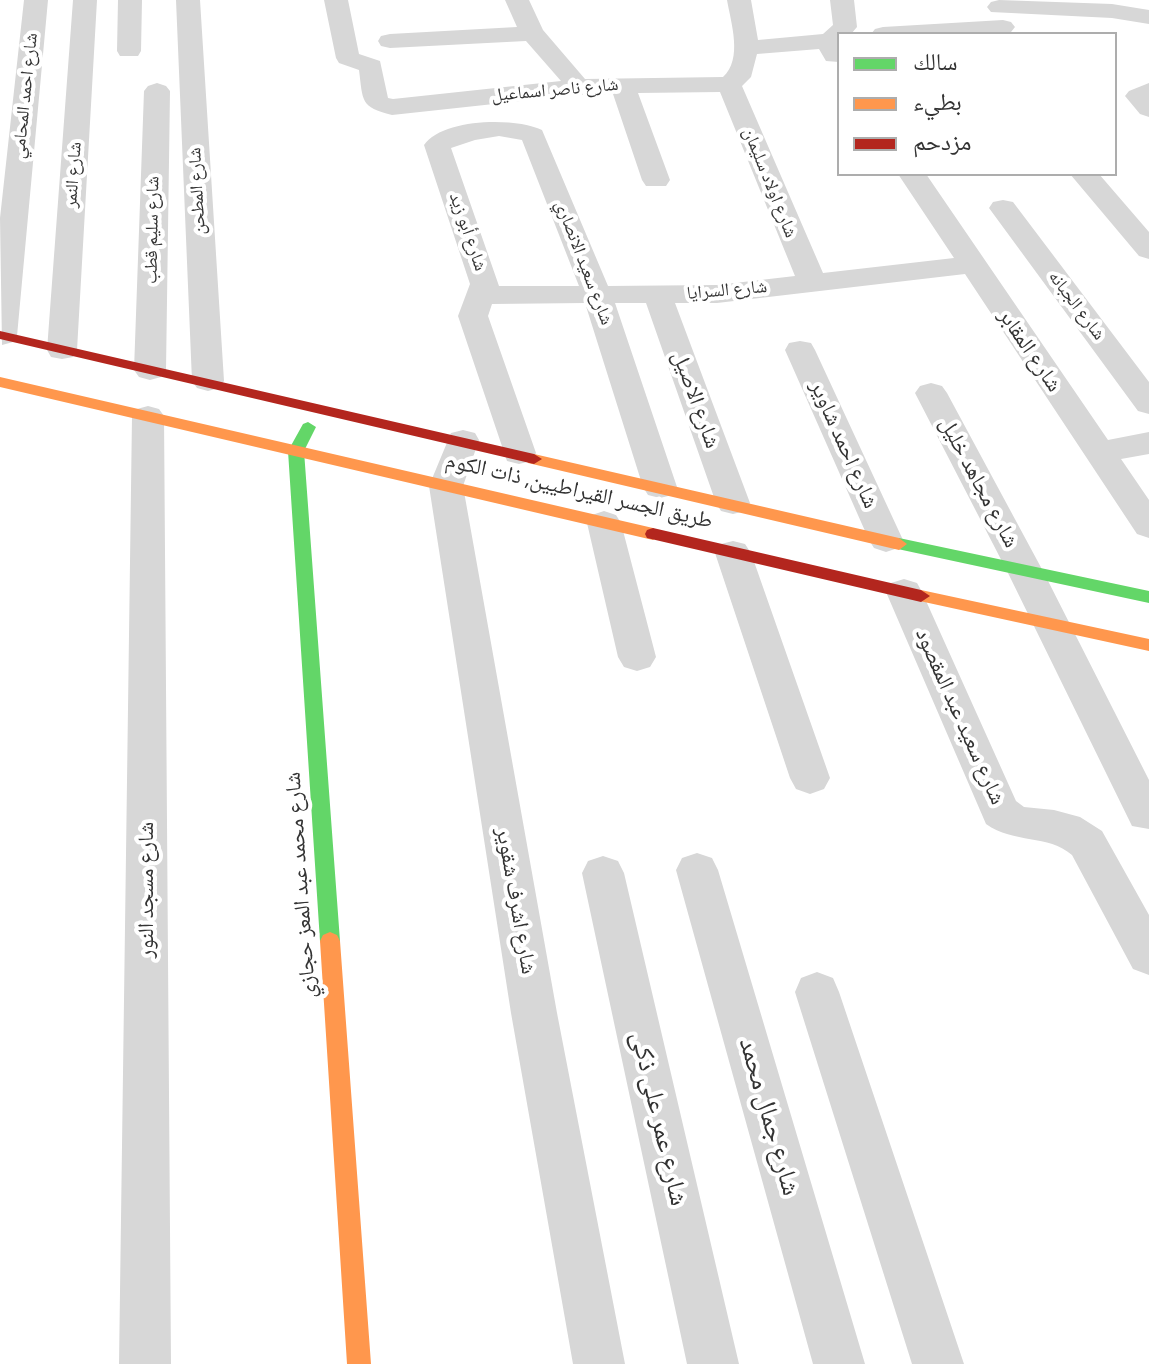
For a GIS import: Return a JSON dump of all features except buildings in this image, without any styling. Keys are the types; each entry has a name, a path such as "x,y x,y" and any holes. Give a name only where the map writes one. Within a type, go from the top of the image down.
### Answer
{"street":[{"name":"شارع احمد المحامي","path":"1,335 36,0"},
{"name":"شارع النمر","path":"62,350 85,0"},
{"path":"129,51 130,0"},
{"name":"شارع المطحن","path":"188,0 208,381"},
{"name":"شارع ناصر اسماعيل","path":"336,0 348,58 371,66 376,102 382,106 577,87 729,84"},
{"path":"517,0 532,33 570,74 577,87"},
{"path":"729,84 739,77 747,48 739,0"},
{"path":"842,0 845,27 843,32"},
{"path":"897,32 1001,17 1112,11 1149,16 1147,0"},
{"path":"390,41 532,33"},
{"path":"747,48 835,48"},
{"name":"شارع اولاد سليمان","path":"729,84 795,246 813,282"},
{"path":"622,85 656,180"},
{"name":"شارع سليم قطب","path":"150,370 157,91"},
{"name":"شارع سعيد الانصاري","path":"437,145 470,132 516,129 533,136 597,295 660,487"},
{"name":"شارع أبو زيد","path":"437,145 485,284 473,316 519,453"},
{"name":"شارع المقابر","path":"913,176 1149,526"},
{"path":"1086,176 1149,250"},
{"name":"شارع الجبانه","path":"1003,208 1149,404"},
{"name":"شارع السرايا","path":"483,295 717,294 971,265"},
{"name":"شارع الاصيل","path":"658,296 733,503"},
{"name":"طريق الجسر القيراطيين, ذات الكوم","path":"1,335 62,350 148,416 1050,626 1149,645"},
{"name":"شارع احمد شاوير","path":"800,350 886,540"},
{"name":"طريق الجسر القيراطيين, ذات الكوم","path":"0,382 107,384 150,370 318,406 1026,573 1149,597"},
{"name":"شارع مجاهد خليل","path":"931,393 1026,573 1146,814"},
{"path":"296,451 318,406"},
{"name":"شارع مسجد النور","path":"145,1364 148,416"},
{"name":"شارع اشرف شقوير","path":"463,440 446,486 534,1013 599,1364"},
{"path":"1098,452 1149,443"},
{"name":"شارع محمد عبد المعز حجازي","path":"296,451 359,1364"},
{"path":"604,523 637,657"},
{"path":"733,553 810,778"},
{"name":"شارع سعيد عبد المقصود","path":"904,592 1000,812 1019,824 1066,827 1078,833 1132,894 1149,956"},
{"name":"شارع جمال محمد","path":"697,870 839,1364"},
{"name":"شارع عمر على ذكى","path":"603,873 713,1364"},
{"path":"817,992 938,1364"}],"traffic: fast":[{"path":"308,427 296,451 330,941"},
{"path":"899,544 1149,597"}],"traffic: slow":[{"path":"0,382 653,534"},
{"path":"534,459 899,544"},
{"path":"921,596 1149,645"},
{"path":"330,941 359,1364"}],"traffic: jam":[{"path":"0,335 534,459"},
{"path":"653,534 921,596"}]}
